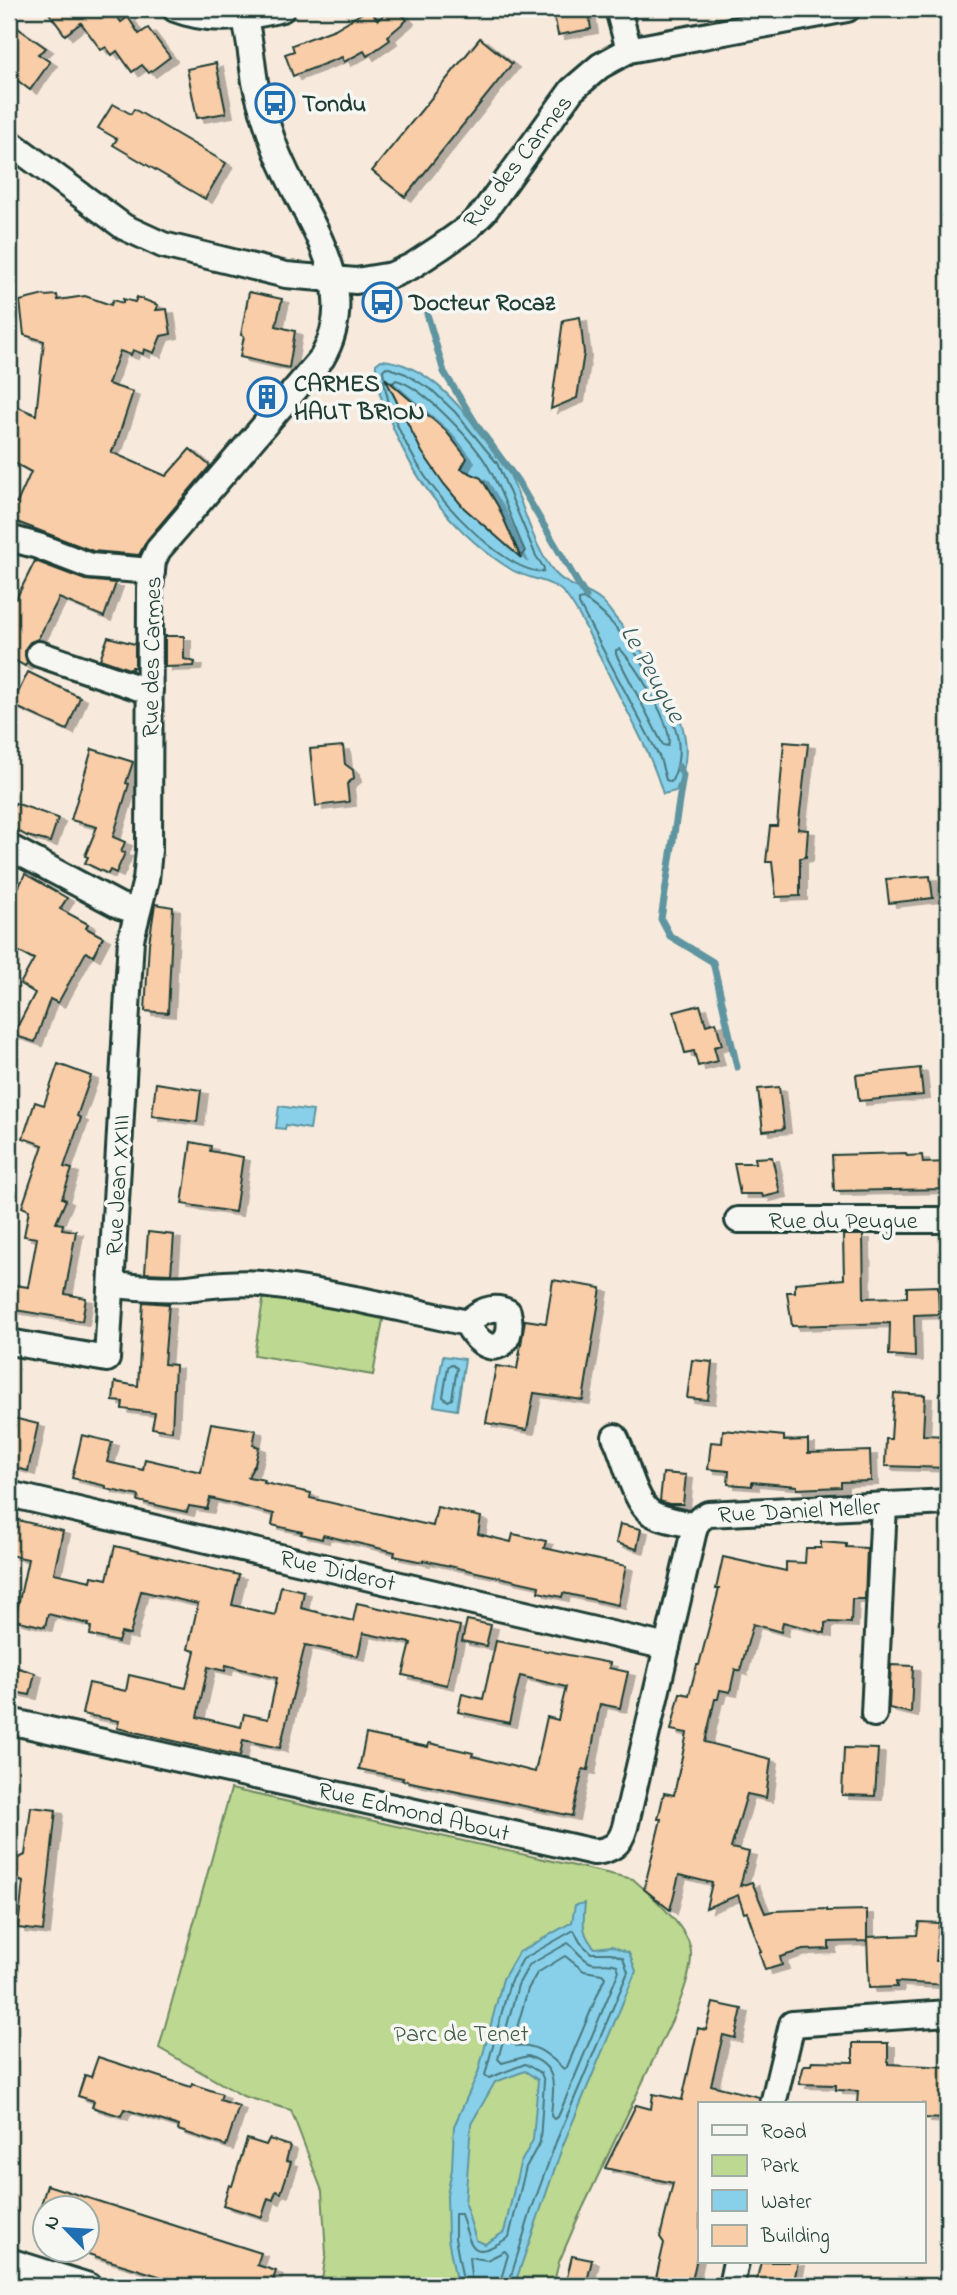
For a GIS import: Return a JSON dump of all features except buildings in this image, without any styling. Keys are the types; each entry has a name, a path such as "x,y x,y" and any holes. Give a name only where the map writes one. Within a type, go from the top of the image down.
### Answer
{"street":[{"path":"176,9 189,14 282,9"},
{"path":"618,9 629,50"},
{"name":"Rue des Carmes","path":"137,911 146,880 149,850 150,588 153,561 158,550 322,358 331,342 335,322 335,281 366,281 412,267 469,227 484,212 572,90 600,66 629,50 833,10"},
{"path":"9,142 124,227 163,245 286,275 335,281 324,247 273,143 256,86 244,13"},
{"path":"9,538 90,566 152,571"},
{"path":"39,654 139,688 150,689"},
{"path":"9,847 120,906 137,911"},
{"name":"Rue Jean XXIII","path":"9,1342 107,1359 131,940 137,911"},
{"name":"Rue du Peugue","path":"738,1220 948,1220"},
{"path":"111,1285 187,1288 218,1283 261,1284 385,1305 467,1323"},
{"path":"615,1437 622,1449 627,1472 651,1513 695,1526"},
{"name":"Rue Diderot","path":"9,1494 667,1647"},
{"name":"Rue Daniel Meller","path":"667,1647 695,1526 708,1514 948,1502"},
{"path":"874,1714 884,1505"},
{"name":"Rue Edmond About","path":"9,1721 594,1852 610,1850 621,1840 667,1647"},
{"path":"773,2102 792,2024 948,2013"},
{"path":"9,2261 89,2286"},
{"path":"731,2286 736,2264"}],"green space":[{"path":"264,1295 384,1314 373,1375 254,1355"},
{"name":"Parc de Tenet","path":"231,1789 633,1879 666,1910 687,1938 691,1963 674,2016 577,2220 559,2262 553,2286 321,2286 326,2254 322,2191 291,2110 243,2096 159,2048"}],"water":[{"path":"381,360 411,368 425,376 461,409 504,462 546,561 565,582 603,602 649,661 676,707 685,739 684,766 676,791 663,794 638,732 583,623 565,594 554,586 512,570 492,556 456,525 426,488 402,447 383,403 376,372 376,364"},
{"path":"279,1106 313,1111 310,1129 286,1125 285,1129 276,1128"},
{"path":"443,1356 465,1359 457,1410 434,1406"},
{"path":"585,1903 585,1933 590,1943 595,1948 612,1946 629,1953 636,1971 563,2145 514,2286 457,2286 448,2239 447,2195 452,2169 454,2126 478,2073 503,1979 518,1953 572,1922 575,1905","holes":["525,2071 538,2080 533,2140 520,2164 504,2232 485,2244 476,2240 465,2204 471,2124 495,2082"]}],"waterway":[{"name":"Le Peugue","path":"427,314 444,372 478,427 517,480 586,597"},
{"name":"Le Peugue","path":"679,767 683,775 661,919 670,936 713,962 737,1067"}],"place":[{"name":"Tondu","path":"275,103"},
{"name":"Docteur Rocaz","path":"382,302"},
{"name":"CARMES HAUT BRION","path":"267,397"}]}
